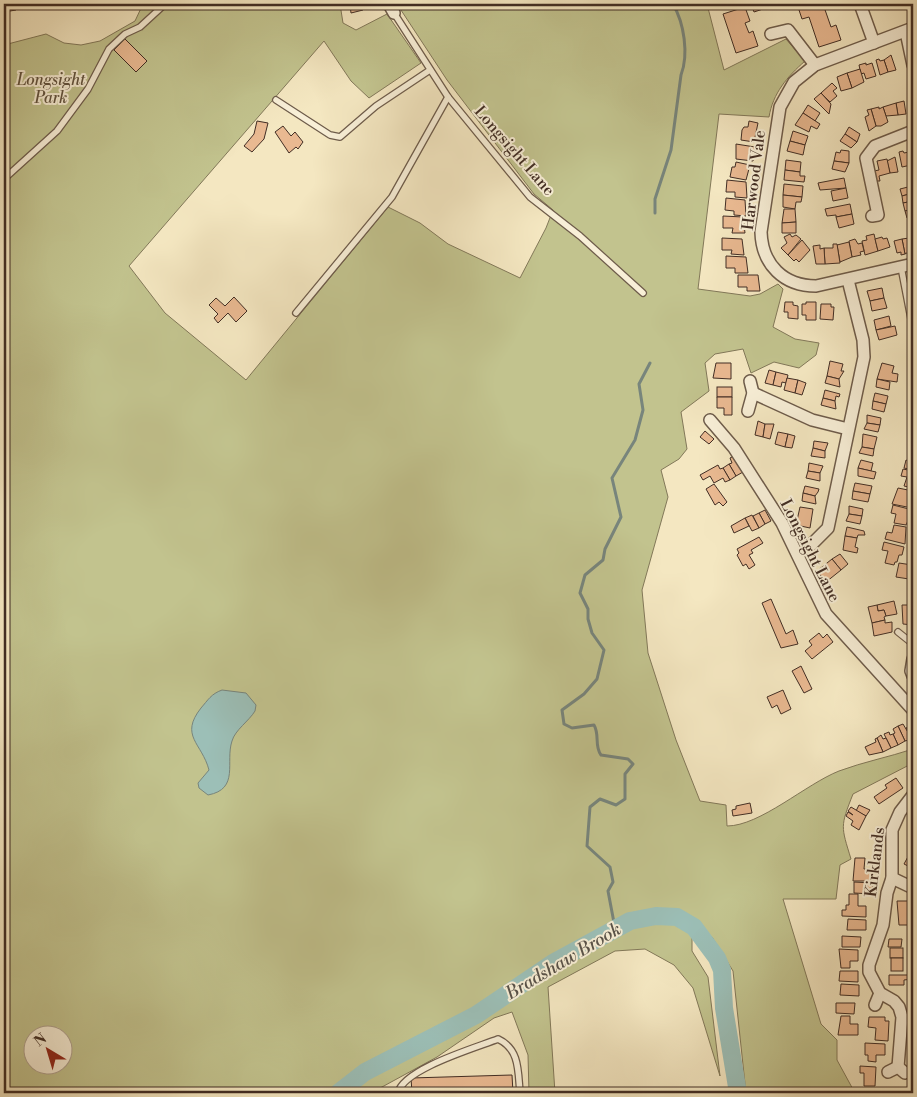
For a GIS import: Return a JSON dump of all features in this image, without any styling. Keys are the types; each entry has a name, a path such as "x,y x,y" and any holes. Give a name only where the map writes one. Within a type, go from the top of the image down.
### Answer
{"street":[{"path":"860,4 874,43"},
{"path":"771,34 788,30 815,65"},
{"path":"910,30 913,65"},
{"name":"Harwood Vale","path":"910,30 815,65 794,82 780,107 762,240 771,265 790,281 805,286 816,286 848,280 913,264"},
{"path":"872,216 878,215 866,158 875,146 913,131"},
{"path":"817,544 828,528 864,357 863,340 848,280"},
{"path":"748,411 752,393 750,380"},
{"path":"752,393 812,420 848,429"},
{"name":"Longsight Lane","path":"710,420 734,448 782,523 826,614 913,710"},
{"path":"913,659 911,670 913,676"},
{"name":"Kirklands","path":"897,1071 902,1017 894,1001 880,993 869,972 869,965 883,925 887,894 892,878 892,830 900,812 913,795"},
{"path":"892,878 913,888"},
{"path":"875,1005 880,993"}],"lane":[{"path":"4,180 57,131 88,89 109,49 125,34 140,27 165,4"},
{"name":"Longsight Lane","path":"392,8 448,96 530,197 580,236 643,293"},
{"path":"276,100 330,135 340,137 376,106 430,70"},
{"path":"296,313 392,196 448,96"},
{"path":"901,267 913,329"},
{"path":"898,632 913,644"},
{"path":"398,1093 399,1087 417,1074 498,1039 507,1043 514,1051 520,1093"}],"green space":[{"name":"Longsight Park","path":"143,4 340,4 343,23 356,30 387,14 421,63 369,98 351,81 324,41 129,266 165,313 246,380 388,207 420,223 448,244 520,278 546,228 553,210 534,194 447,80 397,4 707,4 724,70 786,39 805,61 792,73 777,93 769,117 719,114 698,289 750,296 760,294 778,284 783,289 773,327 795,339 819,343 816,355 799,368 774,362 751,373 743,349 715,354 705,363 709,391 681,412 687,449 679,459 661,470 668,497 642,590 648,653 676,740 700,801 726,805 727,826 754,819 839,771 913,749 913,763 853,794 843,826 851,859 840,865 836,899 783,899 821,1024 837,1040 837,1060 855,1093 746,1093 733,971 712,937 692,922 692,951 708,977 720,1076 693,988 674,965 645,949 615,951 548,987 555,1093 529,1093 528,1055 512,1012 494,1018 437,1057 371,1093 4,1093 4,45 46,34 64,43 81,45 100,41 135,21"}],"water":[{"path":"222,690 246,693 256,705 255,711 236,733 232,741 228,781 218,792 208,795 199,788 198,783 209,770 194,739 192,726 206,702 212,695"}],"building":[{"path":"4,4 14,4 16,10 4,12"},
{"path":"362,4 363,10 351,13 350,5"},
{"path":"751,4 768,4 769,7 754,12"},
{"path":"807,4 823,4 831,27 836,25 841,40 819,47 809,17 802,19 798,7"},
{"path":"745,7 750,21 745,23 749,33 753,31 758,46 736,53 723,14"},
{"path":"125,39 147,61 136,72 114,50"},
{"path":"891,55 896,70 888,72 884,60"},
{"path":"879,59 880,61 884,60 888,72 880,75 876,60"},
{"path":"866,63 866,65 872,63 876,76 866,79 864,73 861,74 859,65"},
{"path":"860,69 864,82 852,88 847,73"},
{"path":"847,73 852,88 841,91 837,77"},
{"path":"832,83 837,88 833,91 837,96 830,102 821,93"},
{"path":"821,93 831,104 829,114 814,99"},
{"path":"904,101 906,114 898,115 896,103"},
{"path":"896,103 898,115 886,116 883,107"},
{"path":"808,105 820,113 815,121 803,113"},
{"path":"879,107 879,109 883,107 888,122 881,126 876,126 871,109"},
{"path":"871,109 876,126 869,131 865,117 869,115 867,110"},
{"path":"803,113 820,124 817,129 811,126 809,132 795,125"},
{"path":"257,121 268,123 264,139 252,152 244,146 254,134"},
{"path":"749,121 758,123 754,142 741,140 742,130 744,127 748,127"},
{"path":"283,126 291,136 295,132 303,142 298,149 296,147 289,153 275,132"},
{"path":"849,127 860,134 857,142 845,134"},
{"path":"793,131 808,136 805,145 790,141"},
{"path":"845,134 857,142 851,148 840,141"},
{"path":"790,141 805,145 803,155 787,151"},
{"path":"736,144 755,147 753,161 736,159"},
{"path":"841,150 849,151 849,163 834,161 836,152 840,153"},
{"path":"903,151 904,153 909,152 911,165 902,167 899,152"},
{"path":"913,151 913,164 911,165 909,152"},
{"path":"895,157 898,172 890,173 887,161"},
{"path":"887,159 890,173 879,176 880,181 876,181 874,171 879,170 877,161"},
{"path":"786,160 801,162 800,172 785,170"},
{"path":"834,161 849,163 845,172 832,169"},
{"path":"736,162 750,165 746,180 730,177 732,167 735,167"},
{"path":"785,170 800,172 800,176 805,176 804,182 784,180"},
{"path":"844,178 846,188 820,190 818,183"},
{"path":"727,180 746,182 747,198 735,197 735,192 726,192"},
{"path":"784,184 803,186 802,197 783,195"},
{"path":"912,186 913,193 902,196 900,189"},
{"path":"846,188 848,198 833,201 831,191"},
{"path":"913,193 913,201 903,203 902,196"},
{"path":"783,195 802,197 801,202 796,202 795,209 783,207"},
{"path":"726,198 745,200 746,216 734,215 734,211 725,210"},
{"path":"913,201 913,209 905,211 903,203"},
{"path":"850,204 852,214 836,217 836,215 827,216 825,209"},
{"path":"784,209 795,209 796,222 782,223"},
{"path":"913,209 913,217 907,218 905,211"},
{"path":"852,214 854,224 839,228 836,217"},
{"path":"723,216 743,217 745,233 732,233 733,228 723,228"},
{"path":"796,222 796,233 782,233 782,223"},
{"path":"790,234 792,237 796,235 801,239 788,255 781,248 787,243 784,237"},
{"path":"874,234 878,251 865,255 862,241 867,240 866,236"},
{"path":"882,237 883,239 887,238 890,247 878,251 875,239"},
{"path":"722,238 742,239 744,255 731,254 732,250 722,250"},
{"path":"909,238 912,250 905,254 902,239"},
{"path":"855,239 858,244 862,243 864,251 860,252 861,255 852,257 849,241"},
{"path":"902,239 905,254 901,255 901,252 897,253 894,241"},
{"path":"802,240 810,250 799,262 796,259 794,261 788,255"},
{"path":"849,242 852,257 840,262 837,245"},
{"path":"833,244 837,244 840,263 825,264 824,248 833,248"},
{"path":"820,245 820,249 824,248 825,264 816,264 813,246"},
{"path":"726,256 746,257 748,273 735,273 735,268 726,268"},
{"path":"738,275 758,275 760,291 747,291 747,287 738,287"},
{"path":"882,288 884,298 870,301 867,291"},
{"path":"234,297 247,311 236,322 228,313 218,323 214,318 218,314 209,305 216,298 225,306"},
{"path":"884,298 887,308 872,311 870,301"},
{"path":"785,302 793,302 793,305 798,306 798,319 788,318 788,312 784,312"},
{"path":"806,302 816,302 816,320 806,320 806,315 802,315 802,304 806,304"},
{"path":"821,304 831,304 831,307 834,307 833,320 820,319"},
{"path":"889,316 891,326 876,330 874,320"},
{"path":"895,326 897,335 879,340 876,330"},
{"path":"830,361 843,364 841,371 844,371 839,379 827,376"},
{"path":"716,363 731,363 731,379 713,378"},
{"path":"882,363 894,366 892,373 898,374 897,382 877,379"},
{"path":"769,370 776,372 773,385 765,383"},
{"path":"776,372 788,375 786,383 782,382 781,387 773,385"},
{"path":"827,376 839,379 840,387 825,383"},
{"path":"787,378 798,380 795,393 784,390"},
{"path":"877,379 890,382 889,390 876,387"},
{"path":"798,380 806,383 802,395 795,393"},
{"path":"717,387 732,387 732,397 717,397"},
{"path":"825,390 840,394 839,397 836,396 835,401 823,398"},
{"path":"875,393 888,396 886,404 873,401"},
{"path":"717,397 732,397 732,415 724,415 724,408 717,408"},
{"path":"823,398 835,401 836,409 821,405"},
{"path":"873,401 886,404 884,412 872,409"},
{"path":"867,415 881,418 880,425 867,423"},
{"path":"758,421 765,424 763,437 755,435"},
{"path":"867,423 880,425 878,432 864,429"},
{"path":"765,424 774,424 770,439 763,437"},
{"path":"705,431 714,439 709,444 700,437"},
{"path":"778,432 788,434 785,447 775,444"},
{"path":"913,433 913,449 909,447"},
{"path":"788,434 795,436 792,448 785,447"},
{"path":"863,434 877,437 874,449 862,447"},
{"path":"814,441 828,443 825,451 813,448"},
{"path":"862,447 874,449 873,456 859,453"},
{"path":"813,448 825,451 825,458 811,456"},
{"path":"913,453 913,470 904,468 906,460 911,462"},
{"path":"734,456 743,472 736,476 729,464 732,463 730,458"},
{"path":"861,460 873,463 871,471 858,468"},
{"path":"809,463 823,466 820,473 808,471"},
{"path":"729,464 736,476 730,480 723,468"},
{"path":"718,465 720,469 723,468 730,480 725,482 723,478 714,483 710,476 703,480 700,475"},
{"path":"858,468 876,472 874,479 858,476"},
{"path":"903,469 913,471 913,488 904,486 907,477 901,476"},
{"path":"808,471 820,473 820,481 806,478"},
{"path":"855,483 872,486 870,494 853,491"},
{"path":"714,484 727,502 723,506 719,502 715,505 706,489"},
{"path":"805,486 819,489 818,492 815,496 803,493"},
{"path":"898,488 913,491 912,508 892,504"},
{"path":"853,491 870,494 868,502 852,499"},
{"path":"803,493 815,496 816,504 802,501"},
{"path":"893,505 913,510 906,525 894,523 896,514 891,513"},
{"path":"849,506 863,509 862,516 849,514"},
{"path":"800,507 813,509 810,528 796,525"},
{"path":"765,510 771,521 765,524 759,513"},
{"path":"759,513 765,524 759,528 753,516"},
{"path":"849,514 862,516 860,524 846,521"},
{"path":"752,515 759,528 752,531 745,518"},
{"path":"745,518 749,526 734,533 731,526"},
{"path":"894,525 906,527 905,544 885,539 887,532 892,533"},
{"path":"847,527 864,531 865,535 858,535 857,538 845,536"},
{"path":"845,536 857,538 855,547 858,548 857,553 843,550"},
{"path":"759,537 763,543 751,550 753,553 749,555 755,565 749,569 746,564 743,566 737,555 739,553 737,549"},
{"path":"884,542 904,547 902,555 899,555 894,565 885,563 888,551 882,550"},
{"path":"840,554 848,564 841,570 832,559"},
{"path":"832,559 841,570 826,582 817,571"},
{"path":"899,563 912,565 909,579 896,577"},
{"path":"771,599 786,634 793,630 798,644 781,648 762,603"},
{"path":"894,601 897,614 886,616 884,610 878,611 877,605"},
{"path":"877,605 878,611 884,610 885,620 872,623 868,607"},
{"path":"902,605 908,605 909,611 913,610 913,625 903,624"},
{"path":"885,620 885,623 892,622 892,632 874,636 872,623"},
{"path":"819,633 823,638 827,634 833,642 812,659 805,651 812,645 809,641"},
{"path":"801,666 812,689 804,693 792,671"},
{"path":"783,690 791,709 781,714 777,705 772,708 767,697"},
{"path":"903,724 912,739 905,741 898,726"},
{"path":"913,725 913,738 912,739 906,728"},
{"path":"898,726 905,741 898,745 893,729"},
{"path":"889,732 890,735 893,734 898,745 891,748 884,734"},
{"path":"881,735 883,739 886,738 891,748 883,752 877,738"},
{"path":"877,738 883,752 869,755 865,747 876,742 875,739"},
{"path":"896,778 903,788 879,804 874,797 887,788 885,785"},
{"path":"750,803 752,813 733,816 732,810 736,809 736,806"},
{"path":"859,805 870,810 866,816 856,811"},
{"path":"851,807 866,816 859,830 851,825 853,821 846,816 848,812 853,815 848,811"},
{"path":"910,853 913,854 912,868 904,864"},
{"path":"855,858 865,858 864,869 873,869 873,881 853,881"},
{"path":"854,882 873,883 873,894 854,893"},
{"path":"849,894 858,894 858,906 866,906 866,917 842,916 842,910 846,910 846,905 849,905"},
{"path":"897,901 909,901 909,925 899,925"},
{"path":"848,919 866,920 866,930 847,930"},
{"path":"842,936 861,937 860,947 842,947"},
{"path":"889,939 902,939 901,947 888,947"},
{"path":"890,948 903,948 903,958 890,958"},
{"path":"839,949 858,950 858,961 850,961 850,968 841,968"},
{"path":"891,958 903,958 903,971 891,971"},
{"path":"840,971 858,971 858,982 839,981"},
{"path":"889,975 911,975 912,979 904,980 904,985 889,985"},
{"path":"841,984 859,985 859,996 840,995"},
{"path":"836,1003 855,1003 854,1014 836,1013"},
{"path":"841,1016 850,1016 850,1024 858,1024 858,1035 838,1035"},
{"path":"869,1017 885,1017 885,1021 889,1021 888,1041 875,1040 876,1028 868,1027"},
{"path":"865,1043 885,1044 885,1055 876,1055 876,1062 868,1061 868,1055 865,1055"},
{"path":"860,1066 876,1067 875,1086 864,1086 864,1073 860,1073"},
{"path":"512,1075 513,1093 412,1093 411,1078"},
{"path":"376,1088 385,1093 367,1093"}],"waterway":[{"path":"655,213 655,199 671,150 685,58 682,29 673,4"},
{"path":"615,928 608,891 613,882 610,867 587,846 590,807 600,799 616,805 625,799 625,774 633,764 628,759 601,755 594,725 572,728 564,724 562,710 584,694 597,679 604,650 592,633 588,619 588,609 580,593 585,575 603,560 605,549 621,517 612,478 635,440 643,410 639,384 650,363"},
{"name":"Bradshaw Brook","path":"338,1093 365,1072 476,1015 553,963 630,921 656,916 677,917 694,927 717,958 722,970 724,1008 738,1093"}]}
